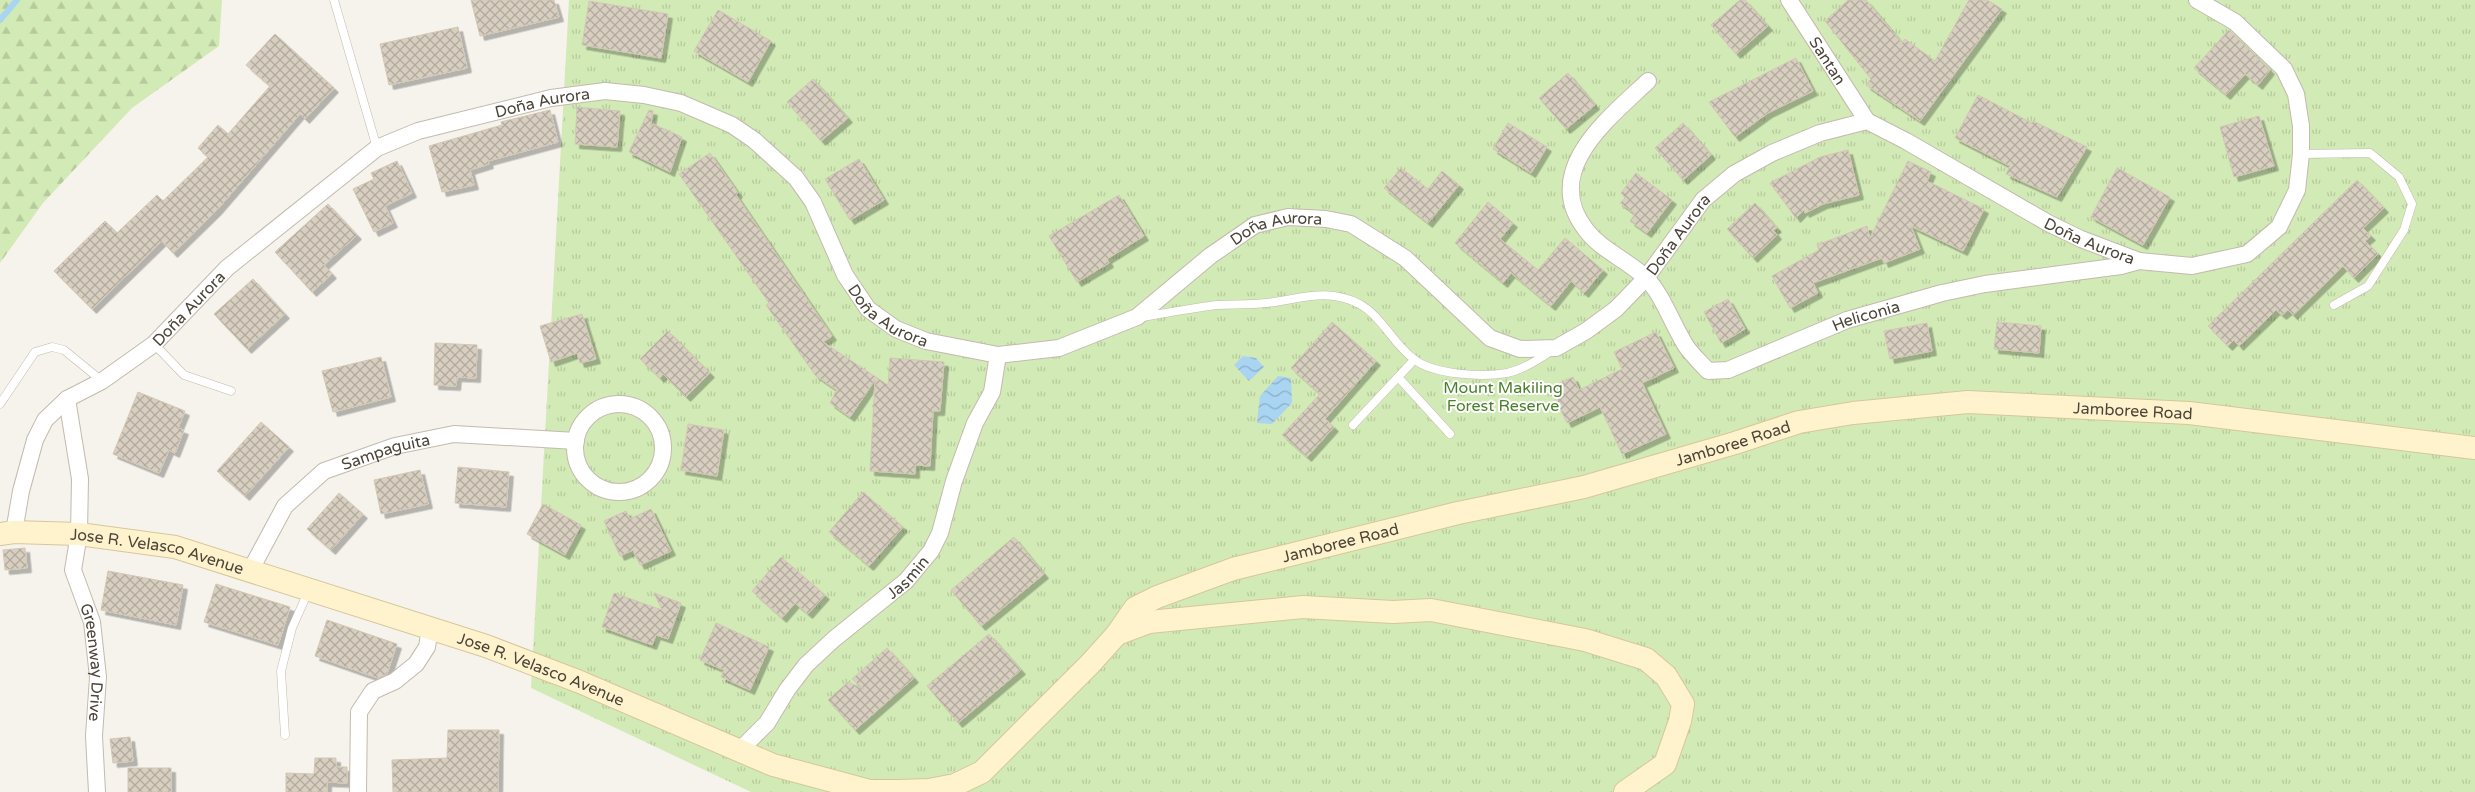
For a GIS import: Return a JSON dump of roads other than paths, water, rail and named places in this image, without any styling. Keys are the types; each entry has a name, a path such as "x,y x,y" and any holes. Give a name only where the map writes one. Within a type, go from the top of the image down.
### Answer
{"main road":[{"name":"Jamboree Road","path":"1050,703 1117,634 1135,608 1157,597 1233,569 1352,538 1584,487 1735,443 1799,422 1853,413 1968,402 2188,413 2475,448"},
{"name":"Jose R. Velasco Avenue","path":"7,533 79,534 175,547 309,588 486,646 580,682 774,765 870,791 929,790 955,785 982,772 1050,703"},
{"path":"1117,634 1149,622 1303,607 1392,612 1430,610 1585,640 1646,659 1666,676 1682,704 1680,721 1665,764 1625,792"}],"street":[{"name":"Santan","path":"1789,0 1867,121"},
{"name":"Doña Aurora","path":"7,533 35,440 45,420 67,398 102,381 154,344 226,268 378,148 418,132 551,98 605,91 681,103 732,125 754,140 796,178 813,202 845,274 868,309 896,329 926,341 998,355 1059,348 1137,317 1210,256 1254,225 1288,217 1326,219 1351,224 1404,258 1490,338 1520,349 1556,348 1616,309 1646,278 1703,200 1734,174 1772,153 1820,133 1867,121 2081,239 2139,261 2192,266 2247,254 2279,227 2297,190 2301,154 2296,94 2284,69 2235,22 2196,0"},
{"path":"1646,278 1586,231 1575,212 1569,188 1574,166 1596,130 1648,81"},
{"name":"Heliconia","path":"1646,278 1686,346 1708,371 1728,370 1847,320 1942,293 1985,284 2111,268 2139,261"},
{"name":"Jasmin","path":"739,751 767,723 787,690 806,665 834,639 906,581 931,551 940,533 954,482 975,423 992,392 998,355"},
{"path":"67,398 80,478 79,534"},
{"path":"612,404 631,405 642,410 659,428 663,440 663,452 660,465 654,476 644,484 633,490 614,491 596,485 586,476 579,466 576,454 576,441 579,429 595,411 612,404"},
{"name":"Sampaguita","path":"250,571 285,506 324,471 395,446 454,434 576,441"},
{"name":"Greenway Drive","path":"79,534 73,570 92,622 98,677 94,736 97,792"},
{"path":"358,792 359,712 373,691 395,680 416,664 427,647 430,628"}],"lane":[{"path":"334,0 378,148"},
{"path":"2301,154 2370,153 2399,177 2412,204 2404,230 2368,286 2334,305"},
{"path":"1137,317 1217,306 1266,303 1313,296 1334,296 1356,303 1372,312 1414,360 1430,368 1469,374 1508,373 1537,360 1556,348"},
{"path":"154,344 184,375 231,391"},
{"path":"0,404 35,352 52,347 64,350 102,381"},
{"path":"1353,425 1414,360"},
{"path":"1398,377 1450,434"},
{"path":"285,735 281,671 292,628 309,588"}],"water":[{"path":"1243,356 1256,358 1264,367 1249,381 1234,365"},
{"path":"1278,376 1291,378 1292,403 1272,424 1257,423 1260,396"}],"waterway":[{"path":"0,20 17,0"}],"park label":[{"name":"Mount Makiling Forest Reserve","path":"1503,396"}]}
